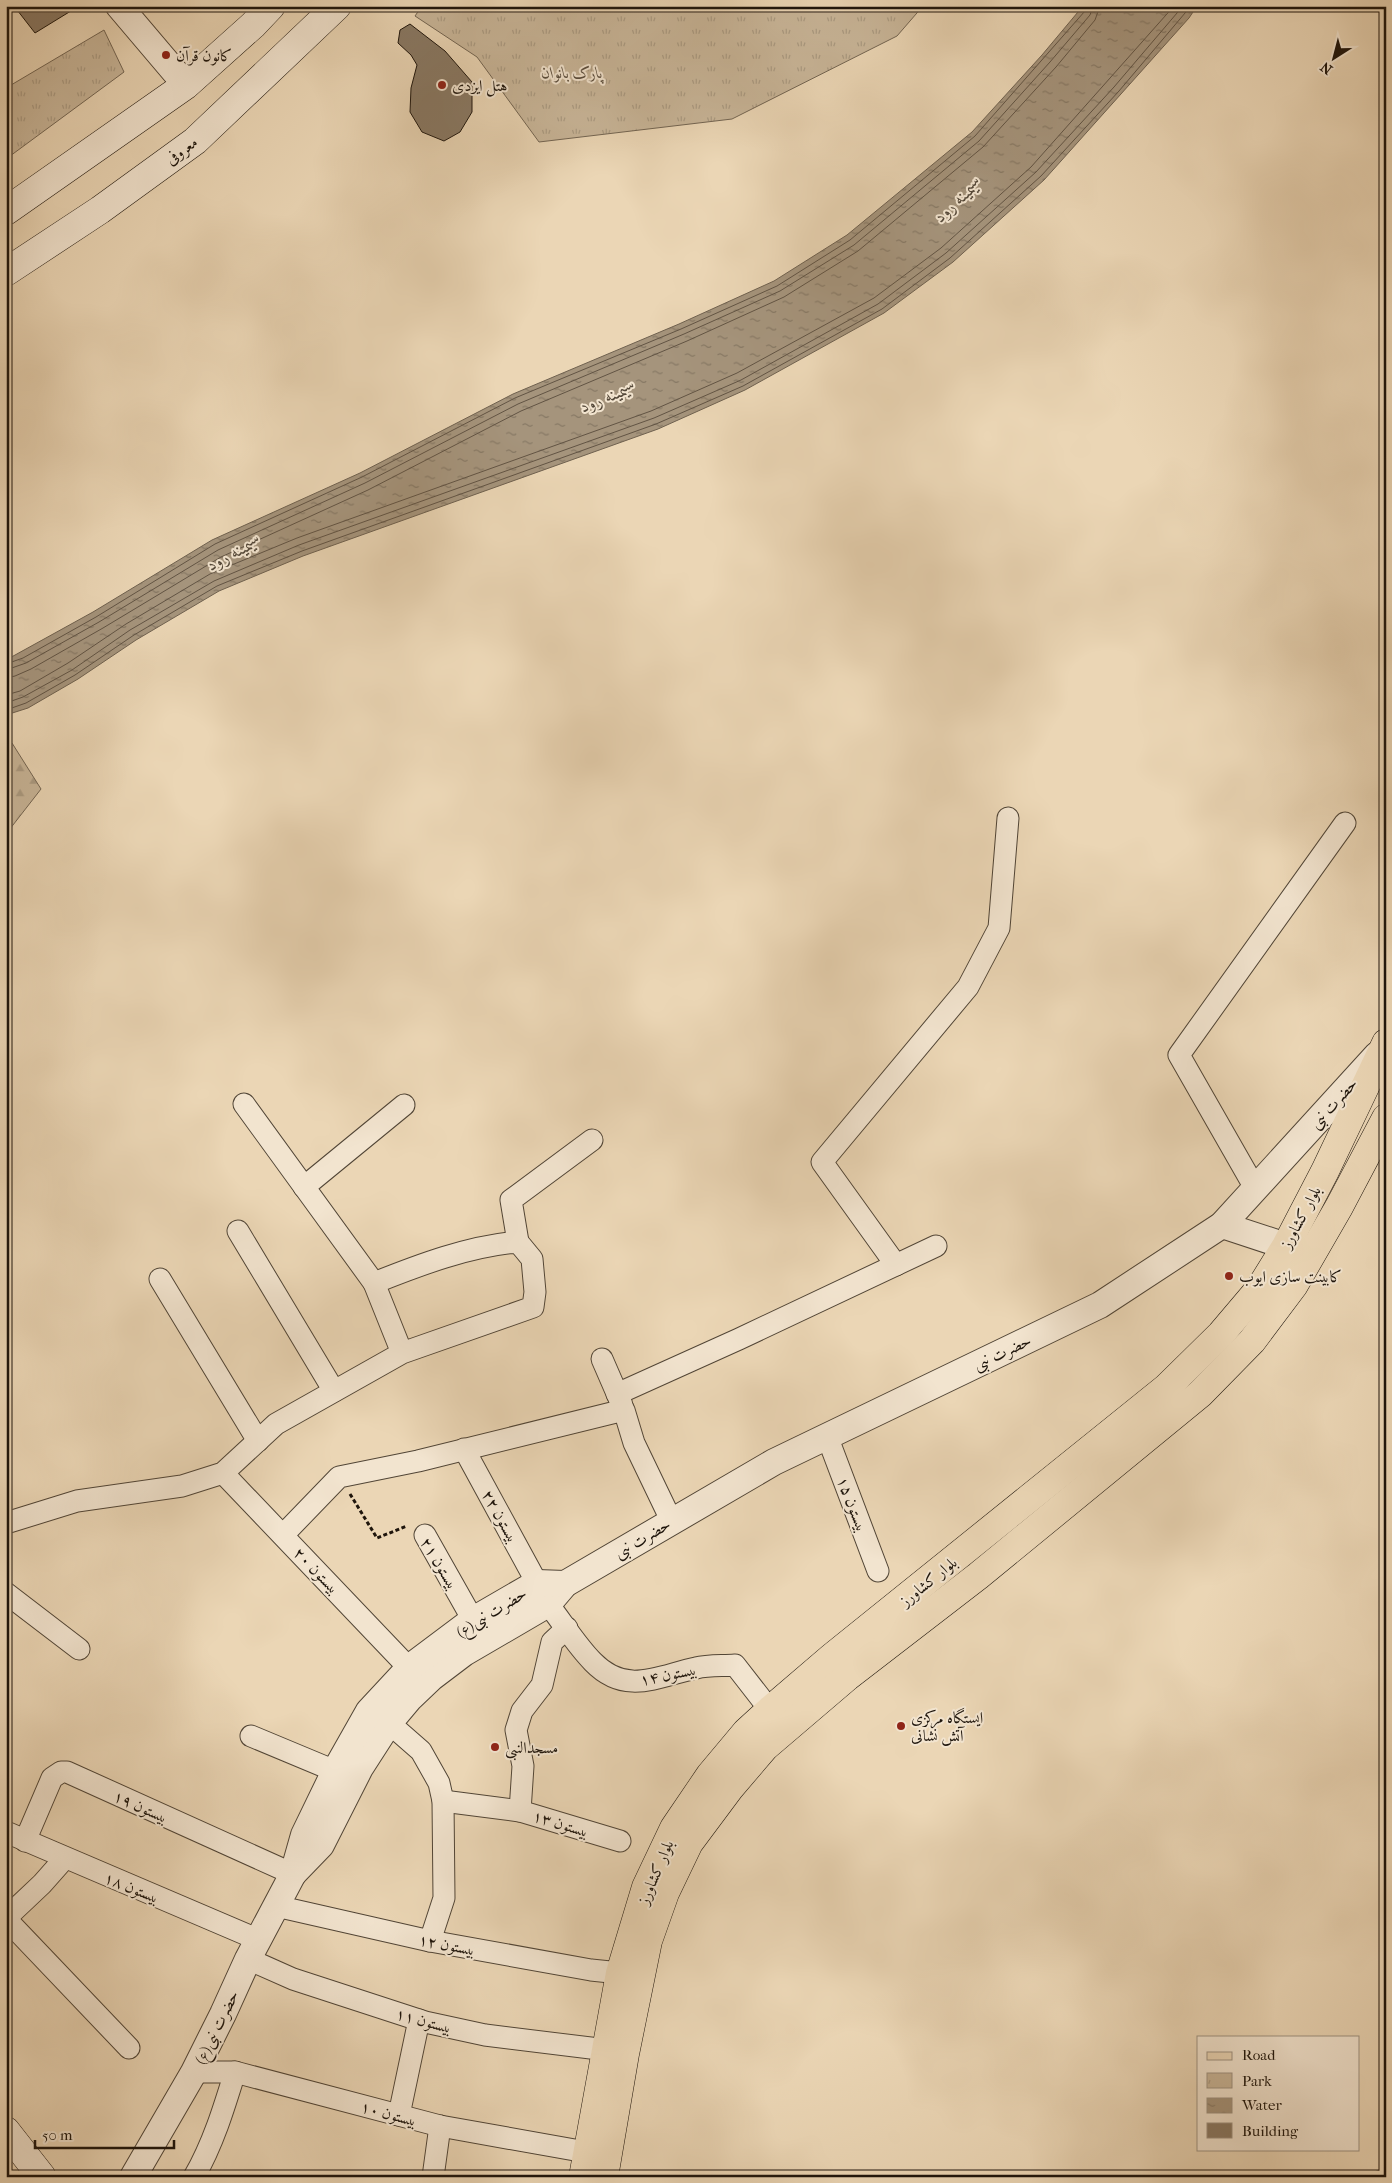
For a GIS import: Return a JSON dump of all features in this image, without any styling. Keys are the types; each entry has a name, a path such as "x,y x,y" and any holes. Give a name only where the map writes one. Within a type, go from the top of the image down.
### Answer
{"main road":[{"path":"6,211 186,85 253,25 271,6"},
{"name":"معروفی","path":"6,272 100,210 195,141 337,6"},
{"name":"بلوار کشاورز","path":"604,2177 625,2054 648,1940 664,1893 688,1843 764,1747 839,1667 1166,1388 1221,1334 1260,1288 1286,1246 1325,1171 1385,1045"},
{"name":"بلوار کشاورز","path":"584,2164 620,1973 646,1886 674,1828 710,1775 746,1732 770,1710 978,1576 1200,1394 1252,1341 1294,1285 1339,1208 1386,1118"},
{"path":"6,2132 42,2177"}],"street":[{"path":"119,6 186,85"},
{"path":"896,1265 822,1162 968,987 999,928 1008,818"},
{"path":"1255,1188 1179,1055 1345,823"},
{"name":"حضرت نبی","path":"565,1584 671,1520 774,1462 1100,1305 1222,1225 1385,1045"},
{"path":"244,1104 374,1283 402,1353"},
{"path":"304,1187 404,1104"},
{"path":"6,1523 77,1501 182,1486 223,1474 276,1424 402,1353 533,1307 535,1292 532,1259 518,1242 511,1200 592,1140"},
{"path":"1222,1225 1286,1246"},
{"path":"238,1232 334,1391"},
{"path":"374,1283 424,1264 498,1244 518,1242"},
{"path":"283,1535 339,1477 464,1449 621,1402 739,1339 936,1246"},
{"path":"160,1279 258,1441"},
{"path":"602,1359 621,1402 634,1443 671,1520"},
{"name":"بیستون ۱۵","path":"827,1436 878,1571"},
{"name":"بیستون ۲۲","path":"464,1449 543,1594"},
{"name":"بیستون ۲۰","path":"223,1474 409,1668"},
{"name":"بیستون ۲۱","path":"425,1535 473,1620"},
{"name":"حضرت نبی(ع)","path":"133,2177 194,2072 293,1874 304,1834 335,1771 369,1711 409,1668 473,1620 565,1584"},
{"path":"6,1593 79,1648"},
{"name":"حضرت نبی(ع)","path":"293,1874 321,1845 360,1768 389,1723 431,1678 543,1594"},
{"name":"بیستون ۱۴","path":"543,1594 592,1661 603,1672 618,1680 639,1682 698,1668 735,1665 770,1710"},
{"name":"بیستون ۱۳","path":"567,1628 552,1642 542,1685 522,1711 516,1730 522,1766 520,1811 620,1841"},
{"path":"389,1723 421,1751 439,1783 443,1801 444,1898 430,1941"},
{"path":"251,1736 335,1771"},
{"name":"بیستون ۱۹","path":"25,1842 52,1778 61,1772 67,1772 293,1874"},
{"path":"443,1801 520,1811"},
{"name":"بیستون ۱۸","path":"6,1832 254,1950"},
{"path":"64,1858 42,1884 6,1919 129,2048"},
{"name":"بیستون ۱۲","path":"276,1906 430,1941 592,1970 620,1973"},
{"name":"بیستون ۱۱","path":"254,1950 293,1979 418,2020 485,2035 607,2050"},
{"path":"398,2115 418,2020"},
{"name":"بیستون ۱۰","path":"194,2072 235,2072 584,2164"},
{"path":"194,2177 205,2158 220,2121 235,2072"},
{"path":"433,2177 440,2126"}],"path":[{"name":"بیستون ۲۱","path":"339,1477 377,1538 408,1525 425,1535"},
{"path":"1357,2177 1386,2170"}],"green space":[{"name":"پارک بانوان","path":"422,6 923,6 897,36 732,119 539,142 477,57 415,16"},
{"path":"104,30 124,72 6,159 6,88"},
{"path":"12,743 41,789 6,834 6,745"}],"water":[{"name":"سیمینه رود","path":"1083,6 1197,6 1189,18 1044,180 953,262 884,313 745,390 658,429 303,556 219,591 136,640 78,679 28,708 6,715 6,660 93,612 212,540 360,473 513,394 679,324 774,281 847,235 972,132 1042,55"}],"building":[{"path":"14,6 79,6 35,33"},
{"name":"هتل ایزدی","path":"410,24 445,51 472,82 472,112 460,132 444,141 422,132 410,112 411,88 417,65 411,55 398,43 400,30"}],"place":[{"name":"کانون قرآن","path":"166,55"},
{"name":"هتل ایزدی","path":"442,85"},
{"name":"کابینت سازی ایوب","path":"1229,1276"},
{"name":"ایستگاه مرکزی آتش نشانی","path":"901,1726"},
{"name":"مسجدالنبی","path":"495,1747"}]}
